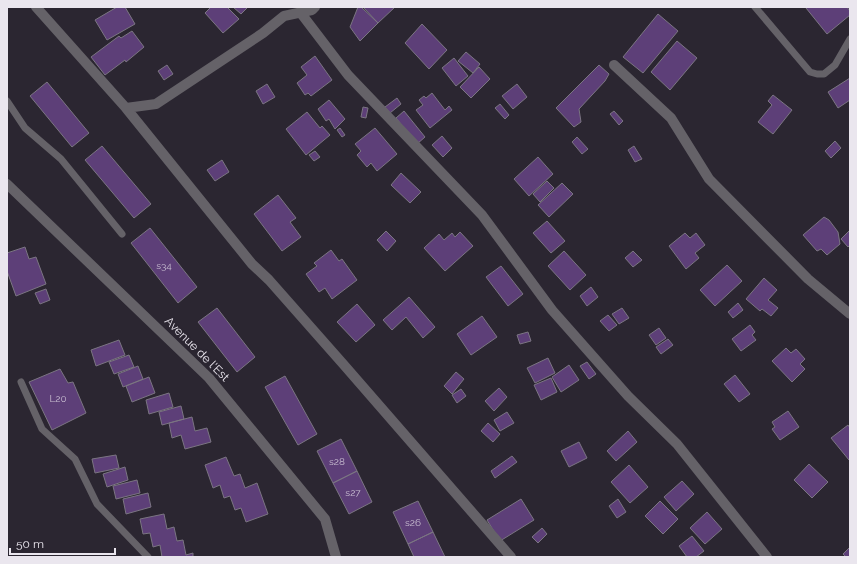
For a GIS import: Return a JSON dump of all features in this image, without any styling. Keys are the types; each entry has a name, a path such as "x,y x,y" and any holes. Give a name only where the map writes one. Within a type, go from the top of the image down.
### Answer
{"street":[{"path":"36,7 126,108 252,264 269,280 511,557"},
{"path":"126,108 156,104 263,33 284,16 312,10 315,7"},
{"path":"300,12 348,75 482,215 552,310 628,396 677,444 767,557"},
{"path":"614,65 671,118 709,179 808,279 850,314"},
{"name":"Avenue de l'Est","path":"7,184 209,378 325,519 336,557"}],"lane":[{"path":"755,7 810,72 824,74 835,65 850,40"},
{"path":"7,101 25,128 61,159 122,234"},
{"path":"21,382 42,429 75,458 97,504 148,557"}],"building":[{"path":"117,7 125,7 135,24 107,40 95,20"},
{"path":"211,7 227,7 239,19 223,33 205,13"},
{"path":"233,7 248,7 241,14"},
{"path":"358,7 361,7 378,23 360,41 350,27"},
{"path":"363,7 395,7 378,23"},
{"path":"847,7 850,11 850,15 827,34 806,8"},
{"path":"658,14 678,31 643,73 623,57"},
{"path":"422,24 447,50 429,69 405,43"},
{"path":"132,31 144,47 126,62 125,60 105,75 91,57 119,36 121,38"},
{"path":"677,41 697,58 670,90 651,72"},
{"path":"466,52 480,64 473,73 458,61"},
{"path":"315,56 332,80 311,96 308,93 305,95 297,83 307,75 301,67"},
{"path":"454,58 468,76 456,86 442,68"},
{"path":"167,65 173,74 164,80 158,71"},
{"path":"599,65 609,74 605,81 579,109 581,122 574,127 556,108"},
{"path":"479,67 490,79 471,98 460,87"},
{"path":"850,78 850,100 838,108 828,92"},
{"path":"47,82 89,133 72,147 30,96"},
{"path":"267,84 275,97 263,104 256,91"},
{"path":"517,84 527,97 513,109 502,96"},
{"path":"432,93 445,110 449,106 452,110 430,128 416,110 423,105 419,100 424,96 426,98"},
{"path":"773,95 792,110 773,134 758,122 772,105 768,101"},
{"path":"397,98 401,104 390,113 385,107"},
{"path":"329,100 345,119 335,129 329,119 326,121 318,109"},
{"path":"500,104 509,115 505,119 495,108"},
{"path":"363,107 368,108 366,118 361,117"},
{"path":"404,111 425,137 417,144 396,118"},
{"path":"614,111 623,121 619,125 610,114"},
{"path":"307,112 320,128 322,126 330,135 306,155 286,129"},
{"path":"340,128 345,135 342,137 337,130"},
{"path":"375,128 397,154 377,171 371,163 367,167 357,155 361,151 355,144"},
{"path":"442,136 452,148 443,157 432,145"},
{"path":"577,137 588,149 582,154 572,142"},
{"path":"835,141 841,148 831,158 825,151"},
{"path":"102,146 151,204 134,218 85,160"},
{"path":"634,146 642,159 635,162 628,150"},
{"path":"315,151 320,157 314,161 309,155"},
{"path":"538,157 553,174 529,196 514,179"},
{"path":"222,160 229,172 215,181 207,170"},
{"path":"401,173 421,192 410,203 391,185"},
{"path":"547,181 554,188 540,202 533,194"},
{"path":"562,183 573,194 549,217 538,205"},
{"path":"278,195 296,218 290,222 301,237 282,251 254,214"},
{"path":"824,217 829,220 838,232 840,244 827,255 821,249 817,251 803,235"},
{"path":"547,221 565,241 551,253 533,233"},
{"path":"150,228 197,287 178,303 131,243"},
{"path":"850,230 850,245 848,247 841,239"},
{"path":"386,231 396,241 387,251 377,240"},
{"path":"460,232 473,246 445,271 424,248 439,234 444,240 452,233 455,237"},
{"path":"685,233 690,238 696,233 705,245 695,253 699,258 686,269 669,246"},
{"path":"25,247 29,259 36,257 46,284 16,296 7,271 7,253"},
{"path":"331,250 339,261 342,259 357,280 332,299 325,288 319,292 306,274 317,266 314,263"},
{"path":"564,251 586,275 570,290 548,266"},
{"path":"633,251 642,260 633,267 625,258"},
{"path":"727,265 742,281 715,306 700,290"},
{"path":"501,266 523,294 508,306 486,277"},
{"path":"764,278 777,290 768,300 778,308 771,316 762,309 760,311 746,299"},
{"path":"591,287 598,297 587,306 580,296"},
{"path":"46,289 50,300 40,304 35,293"},
{"path":"409,297 435,327 423,338 406,317 392,330 383,320"},
{"path":"738,303 743,310 733,318 728,312"},
{"path":"357,304 375,325 356,342 337,322"},
{"path":"217,308 255,357 237,372 198,322"},
{"path":"622,308 629,318 619,324 612,314"},
{"path":"608,315 617,325 609,331 600,321"},
{"path":"482,316 497,337 471,355 457,334"},
{"path":"750,325 755,332 752,335 756,340 741,351 732,339"},
{"path":"659,328 666,338 656,345 649,335"},
{"path":"528,332 531,341 520,344 517,335"},
{"path":"668,339 673,345 661,354 656,347"},
{"path":"119,340 125,355 96,366 91,350"},
{"path":"786,348 791,353 796,349 805,359 800,364 805,369 792,382 772,361"},
{"path":"129,355 134,367 114,374 109,362"},
{"path":"548,358 555,373 535,383 527,368"},
{"path":"587,362 596,374 589,379 580,366"},
{"path":"569,365 579,380 561,392 552,377"},
{"path":"138,366 143,379 123,387 118,374"},
{"path":"60,369 68,383 73,382 86,413 52,430 29,382"},
{"path":"456,372 464,379 452,394 444,386"},
{"path":"735,375 750,394 739,402 724,384"},
{"path":"285,376 317,434 298,445 265,387"},
{"path":"149,377 155,393 132,402 126,386"},
{"path":"551,378 557,392 541,400 534,385"},
{"path":"499,388 507,397 494,411 485,401"},
{"path":"461,389 466,396 457,403 452,395"},
{"path":"169,393 173,407 149,414 146,400"},
{"path":"181,406 184,419 162,425 159,412"},
{"path":"788,411 799,427 780,440 772,429 775,427 772,422"},
{"path":"507,412 514,423 500,431 494,420"},
{"path":"192,417 195,431 207,428 211,442 185,449 181,435 172,438 169,423"},
{"path":"488,423 500,434 493,442 481,431"},
{"path":"848,425 850,428 849,460 831,438"},
{"path":"628,431 637,442 616,461 607,451"},
{"path":"341,439 357,471 333,483 317,451"},
{"path":"579,442 587,458 569,467 561,451"},
{"path":"116,455 119,468 95,473 92,459"},
{"path":"512,456 517,462 495,478 491,471"},
{"path":"226,457 234,476 240,474 245,488 257,483 268,514 246,522 241,508 235,510 230,496 224,498 220,485 213,488 205,465"},
{"path":"809,464 828,482 812,498 794,480"},
{"path":"629,465 648,487 630,503 611,482"},
{"path":"125,467 128,480 107,487 103,474"},
{"path":"357,471 372,502 349,514 333,483"},
{"path":"137,480 140,493 116,499 113,486"},
{"path":"682,481 694,494 676,511 664,497"},
{"path":"148,493 151,507 126,514 123,499"},
{"path":"521,499 534,520 500,541 487,520"},
{"path":"618,499 626,512 617,518 609,506"},
{"path":"418,501 433,532 408,544 393,512"},
{"path":"660,501 678,519 663,534 645,516"},
{"path":"707,512 722,529 705,544 690,528"},
{"path":"164,514 167,529 174,527 177,541 183,540 186,555 193,553 193,557 162,557 160,545 153,547 150,533 143,534 140,519"},
{"path":"542,528 547,534 538,543 532,537"},
{"path":"433,532 445,557 414,557 408,544"},
{"path":"692,536 704,551 696,557 687,557 679,546"},
{"path":"850,547 850,557 846,557 843,554"}]}
